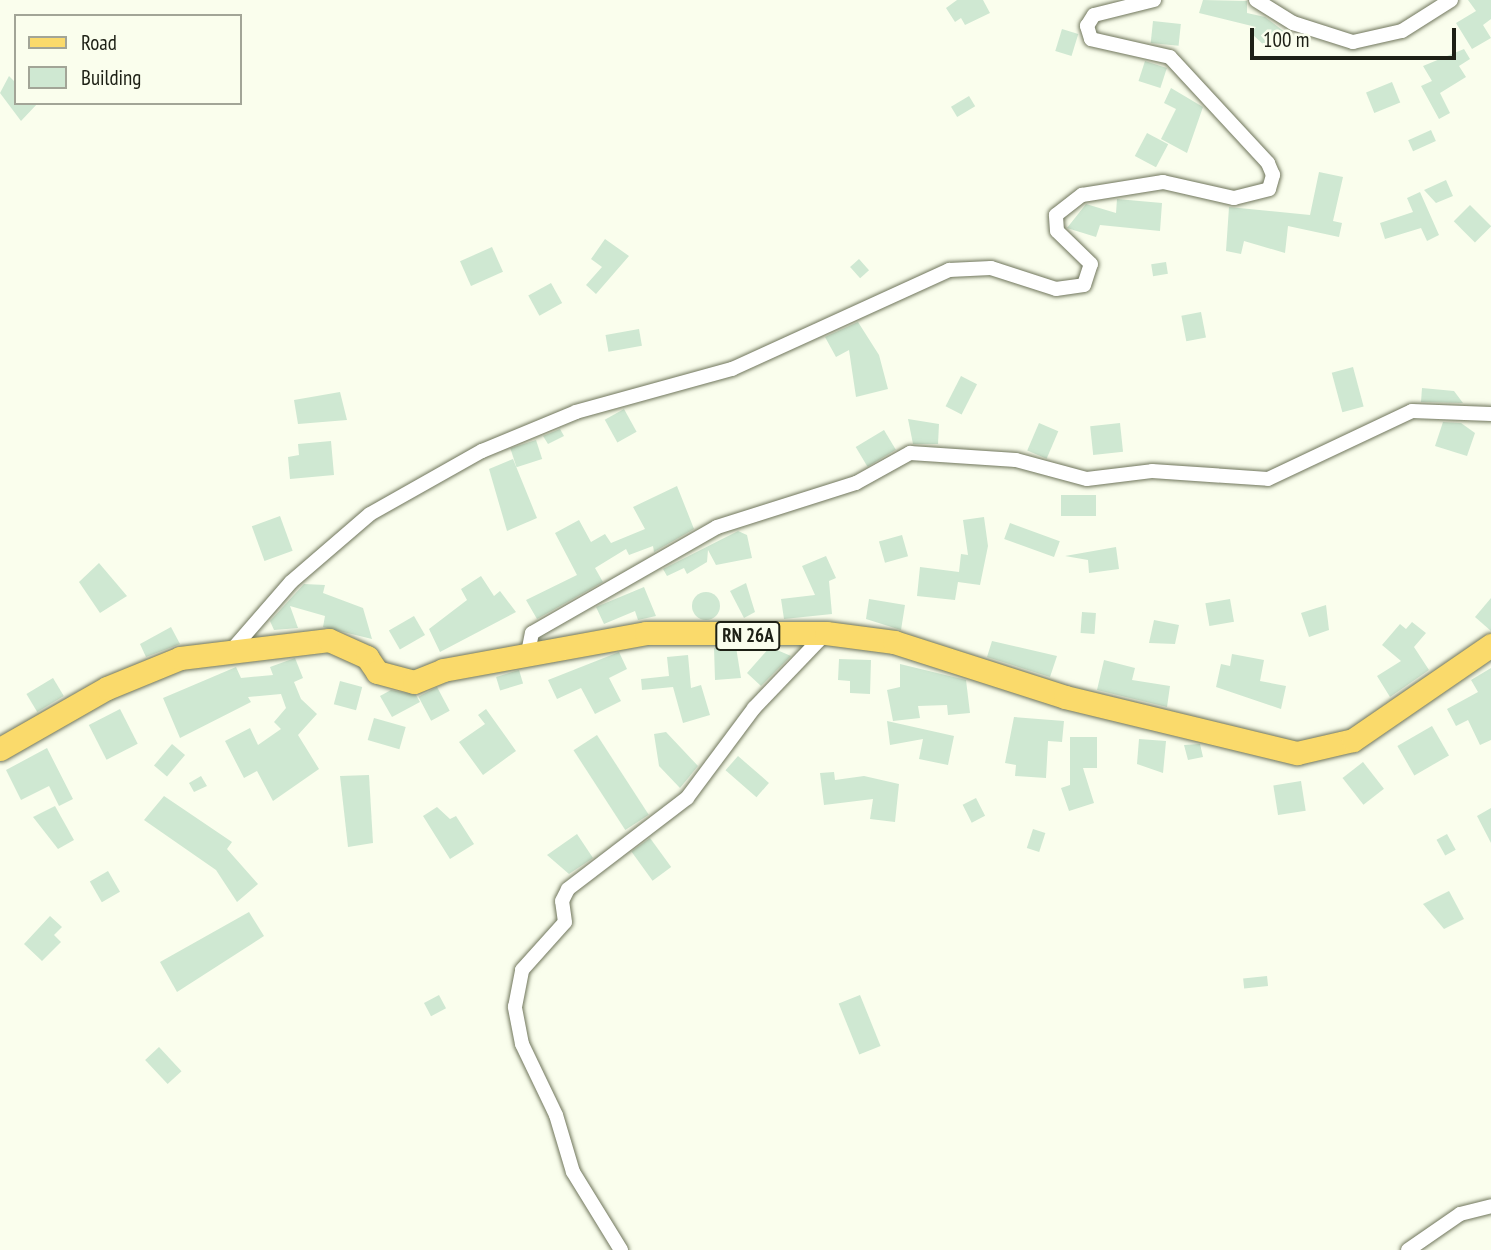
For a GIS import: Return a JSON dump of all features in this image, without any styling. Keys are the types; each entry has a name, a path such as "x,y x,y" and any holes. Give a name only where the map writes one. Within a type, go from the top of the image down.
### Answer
{"main road":[{"name":"RN 26A","path":"0,749 119,683 180,657 329,640 367,657 377,672 414,682 528,653 646,633 826,633 894,642 1065,697 1297,753 1353,740 1491,645"}],"street":[{"path":"230,652 290,582 370,514 482,451 576,412 732,369 949,270 991,268 1056,289 1084,285 1091,264 1057,231 1056,215 1082,195 1163,182 1234,198 1269,189 1273,175 1268,163 1170,57 1091,39 1087,26 1094,16 1154,0"},
{"path":"1256,0 1293,23 1353,43 1402,31 1451,0"},
{"path":"528,653 532,633 695,539 744,516 856,482 910,453 1016,460 1087,480 1152,471 1268,480 1412,411 1491,415"},
{"path":"621,1250 573,1172 556,1115 522,1044 515,1007 522,970 565,922 562,901 568,889 687,798 754,708 826,633"},
{"path":"1408,1250 1460,1214 1491,1206"}],"building":[{"path":"957,0 983,0 990,13 965,25 961,18 955,22 946,8"},
{"path":"1203,0 1247,1 1247,13 1265,17 1290,36 1278,50 1268,49 1251,33 1256,27 1199,13"},
{"path":"1468,0 1491,0 1491,19 1483,25 1491,38 1472,49 1456,23 1476,11"},
{"path":"1153,21 1181,24 1179,46 1151,43"},
{"path":"1062,29 1078,34 1072,56 1055,51"},
{"path":"1464,49 1470,59 1459,66 1466,77 1440,93 1450,113 1439,119 1421,86 1432,81 1423,66"},
{"path":"1145,61 1167,68 1160,88 1139,81"},
{"path":"9,76 14,81 14,105 36,105 21,121 0,93"},
{"path":"1392,82 1400,102 1374,113 1366,92"},
{"path":"1171,88 1203,107 1187,153 1161,139 1176,109 1164,103"},
{"path":"969,96 975,106 957,117 951,107"},
{"path":"1431,130 1436,141 1413,151 1408,140"},
{"path":"1147,133 1168,144 1156,167 1135,156"},
{"path":"1319,172 1343,177 1333,221 1342,223 1339,237 1288,226 1285,253 1244,241 1241,254 1226,251 1229,207 1310,215"},
{"path":"1446,180 1453,196 1436,203 1424,190"},
{"path":"1420,192 1439,235 1427,241 1421,228 1385,239 1380,223 1413,212 1407,198"},
{"path":"1117,199 1162,203 1160,231 1100,225 1096,237 1067,228 1086,204 1116,213"},
{"path":"1470,205 1491,226 1475,242 1454,221"},
{"path":"605,239 629,256 596,294 586,285 602,267 591,259"},
{"path":"492,247 503,272 471,286 460,261"},
{"path":"859,259 869,270 860,278 850,267"},
{"path":"1166,262 1168,274 1153,276 1151,264"},
{"path":"551,283 562,303 539,316 528,296"},
{"path":"1201,312 1206,338 1186,341 1181,316"},
{"path":"858,322 879,355 888,389 856,397 849,350 836,357 825,337"},
{"path":"639,329 642,346 608,352 606,335"},
{"path":"1353,367 1364,407 1342,412 1332,373"},
{"path":"961,376 977,384 962,414 946,406"},
{"path":"1422,388 1454,391 1463,403 1421,402"},
{"path":"340,392 347,420 298,424 294,400"},
{"path":"624,409 637,432 617,442 605,420"},
{"path":"908,419 939,424 938,444 913,444"},
{"path":"1443,422 1461,423 1475,433 1467,456 1435,446"},
{"path":"1039,423 1058,431 1047,459 1027,451"},
{"path":"1120,423 1123,452 1093,455 1090,426"},
{"path":"560,429 564,436 548,444 543,436"},
{"path":"884,430 896,450 868,467 856,447"},
{"path":"536,440 542,459 517,467 510,448"},
{"path":"331,441 334,475 290,479 288,457 299,455 298,444"},
{"path":"513,459 537,518 507,531 489,469"},
{"path":"677,486 694,529 654,552 653,546 629,555 626,549 595,568 603,582 537,619 526,600 577,575 555,533 579,520 591,542 605,534 611,543 645,529 633,507"},
{"path":"1061,495 1096,495 1096,516 1061,516"},
{"path":"280,516 293,551 264,561 252,526"},
{"path":"984,517 988,546 980,585 958,582 955,600 917,596 920,567 959,572 961,554 968,555 963,520"},
{"path":"1010,523 1060,541 1054,557 1004,539"},
{"path":"738,531 747,535 752,558 716,565 708,550 707,562 687,574 684,568 667,576 663,569"},
{"path":"902,535 908,556 885,563 879,542"},
{"path":"1116,547 1119,569 1089,573 1088,560 1065,556"},
{"path":"826,556 836,578 829,581 832,614 784,619 781,599 815,595 802,566"},
{"path":"99,563 127,596 100,613 79,582"},
{"path":"481,576 494,596 500,591 516,612 440,652 429,629 467,600 461,589"},
{"path":"746,583 755,612 744,618 730,591"},
{"path":"304,584 325,585 323,593 363,608 372,639 323,627 325,616 290,606 298,628 274,630 270,621"},
{"path":"644,587 656,616 638,620 635,611 604,624 596,607"},
{"path":"706,592 716,596 720,606 716,616 706,620 696,616 692,606 696,596"},
{"path":"1491,598 1491,631 1475,617"},
{"path":"869,599 905,605 901,630 866,619"},
{"path":"1230,599 1234,622 1209,626 1205,603"},
{"path":"1326,605 1329,630 1309,637 1301,613"},
{"path":"1082,612 1096,613 1095,634 1081,633"},
{"path":"414,616 425,635 400,650 389,630"},
{"path":"1154,620 1179,625 1175,644 1149,643"},
{"path":"1412,622 1426,633 1414,647 1429,670 1390,697 1377,676 1401,661 1382,645 1400,624 1406,629"},
{"path":"171,627 180,644 146,657 140,644"},
{"path":"992,641 1057,656 1050,677 987,657"},
{"path":"736,647 741,678 715,680 714,648"},
{"path":"770,647 791,656 761,686 747,673"},
{"path":"619,652 627,669 609,678 621,701 595,714 581,688 557,699 548,680"},
{"path":"1232,654 1264,660 1260,681 1286,686 1281,709 1216,687 1221,664 1230,666"},
{"path":"688,655 691,688 701,685 710,715 683,723 673,687 642,690 641,679 669,676 667,657"},
{"path":"295,658 303,678 294,682 301,699 317,714 298,735 319,769 273,801 257,771 244,778 225,741 250,728 258,745 281,729 274,722 286,708 281,694 248,697 251,702 180,738 163,698 236,667 241,678 273,675 270,667"},
{"path":"839,659 871,660 870,694 850,693 850,681 838,680"},
{"path":"1104,660 1135,668 1132,680 1170,686 1167,707 1097,690"},
{"path":"900,664 966,680 970,713 948,715 947,705 918,706 920,718 893,721 887,690 900,687"},
{"path":"1491,668 1491,740 1480,745 1468,720 1456,726 1447,709 1478,692 1471,680"},
{"path":"519,670 523,683 500,690 496,677"},
{"path":"53,678 64,696 37,712 26,694"},
{"path":"340,681 362,687 356,710 334,704"},
{"path":"437,687 450,711 431,721 418,697"},
{"path":"391,690 416,695 420,702 392,717 380,696"},
{"path":"120,709 138,744 107,760 89,725"},
{"path":"486,709 516,751 483,775 459,742 485,724 478,715"},
{"path":"1014,717 1064,721 1062,742 1048,741 1046,778 1015,776 1016,765 1005,763"},
{"path":"374,718 406,727 399,749 368,740"},
{"path":"887,721 954,736 948,765 919,759 923,739 890,745"},
{"path":"1432,726 1449,755 1414,775 1397,746"},
{"path":"666,732 698,766 680,788 659,766 654,734"},
{"path":"597,735 649,815 625,830 574,750"},
{"path":"1070,737 1097,737 1097,768 1083,768 1094,803 1069,811 1061,788 1070,785"},
{"path":"1139,739 1166,741 1163,773 1137,764"},
{"path":"172,744 185,755 167,776 154,765"},
{"path":"1200,744 1203,757 1188,760 1184,745"},
{"path":"47,748 73,799 59,806 49,786 21,800 6,770"},
{"path":"738,756 769,783 756,797 726,770"},
{"path":"1363,762 1384,789 1363,805 1343,778"},
{"path":"834,772 835,780 864,776 899,784 895,822 870,819 873,799 824,805 820,773"},
{"path":"369,775 373,843 348,847 340,776"},
{"path":"201,776 207,786 194,792 189,783"},
{"path":"1301,781 1306,811 1278,815 1273,785"},
{"path":"164,796 232,842 227,849 258,884 237,902 216,870 144,820"},
{"path":"976,798 985,816 972,823 963,805"},
{"path":"55,806 74,840 58,849 33,817"},
{"path":"437,807 450,819 456,816 474,844 450,859 423,816"},
{"path":"1491,808 1491,843 1477,816"},
{"path":"1033,829 1045,833 1039,852 1027,848"},
{"path":"577,834 593,858 569,874 547,855"},
{"path":"1447,834 1456,850 1445,856 1437,840"},
{"path":"650,838 671,867 653,881 631,852"},
{"path":"108,871 120,892 102,902 90,882"},
{"path":"1449,891 1464,919 1444,929 1423,904"},
{"path":"249,912 264,936 177,992 160,962"},
{"path":"50,916 62,927 54,935 61,942 42,961 24,944"},
{"path":"1267,976 1268,986 1244,988 1243,979"},
{"path":"439,995 446,1008 431,1016 424,1003"},
{"path":"860,995 881,1046 859,1055 839,1004"},
{"path":"159,1047 182,1071 168,1084 145,1060"}]}
